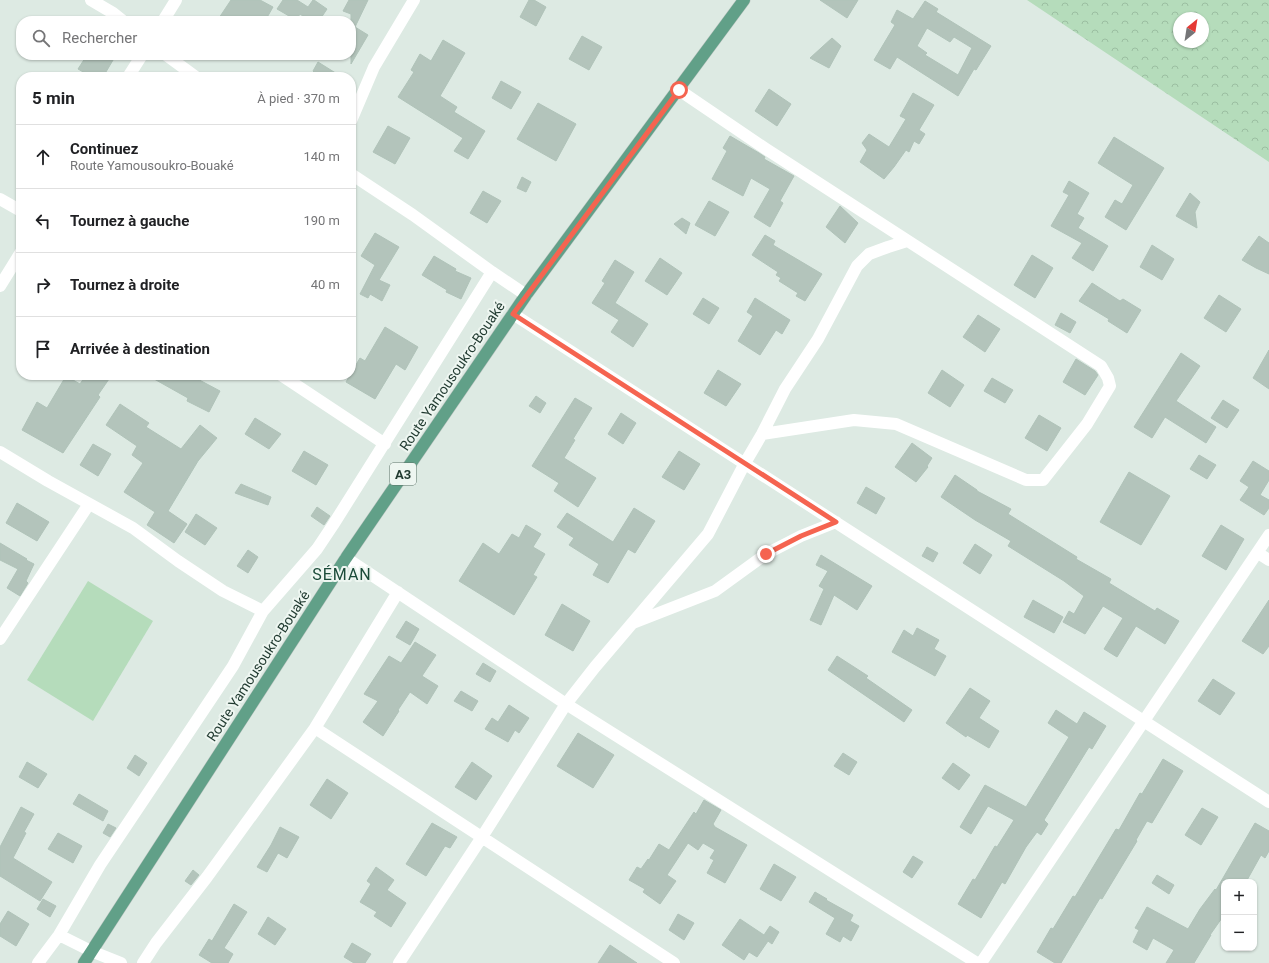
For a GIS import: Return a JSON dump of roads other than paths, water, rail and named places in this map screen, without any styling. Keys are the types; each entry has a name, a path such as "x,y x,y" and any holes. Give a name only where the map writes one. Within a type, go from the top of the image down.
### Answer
{"main road":[{"name":"Route Yamousoukro-Bouaké","path":"84,963 346,558 526,295 679,90 744,0"}],"street":[{"path":"91,0 117,16"},
{"path":"166,16 176,0"},
{"path":"356,109 374,67 414,0"},
{"path":"131,72 139,60"},
{"path":"173,60 189,72"},
{"path":"679,90 766,149 1101,366 1108,378 1110,386 1087,424 1042,480 1026,480 896,424 854,420 762,434"},
{"path":"356,177 413,215 526,295"},
{"path":"0,199 16,208"},
{"path":"399,963 482,837 566,704 594,667 708,534 785,389 818,339 857,266 869,254 907,241"},
{"path":"0,286 16,260"},
{"path":"38,963 59,935 100,864 233,666 263,611 317,549 333,525 492,272"},
{"path":"513,314 1269,802"},
{"path":"289,380 385,444"},
{"path":"0,452 133,528 178,561 223,591 263,611"},
{"path":"0,638 89,504"},
{"path":"632,623 715,591 766,554 801,536 836,522"},
{"path":"981,963 1269,536"},
{"path":"1258,553 1269,560"},
{"path":"346,558 566,704 977,963"},
{"path":"143,963 156,943 207,877 315,728 398,592"},
{"path":"315,728 674,963"},
{"path":"59,935 91,951 121,963"}],"district":[{"name":"SÉMAN","path":"342,574"}]}
